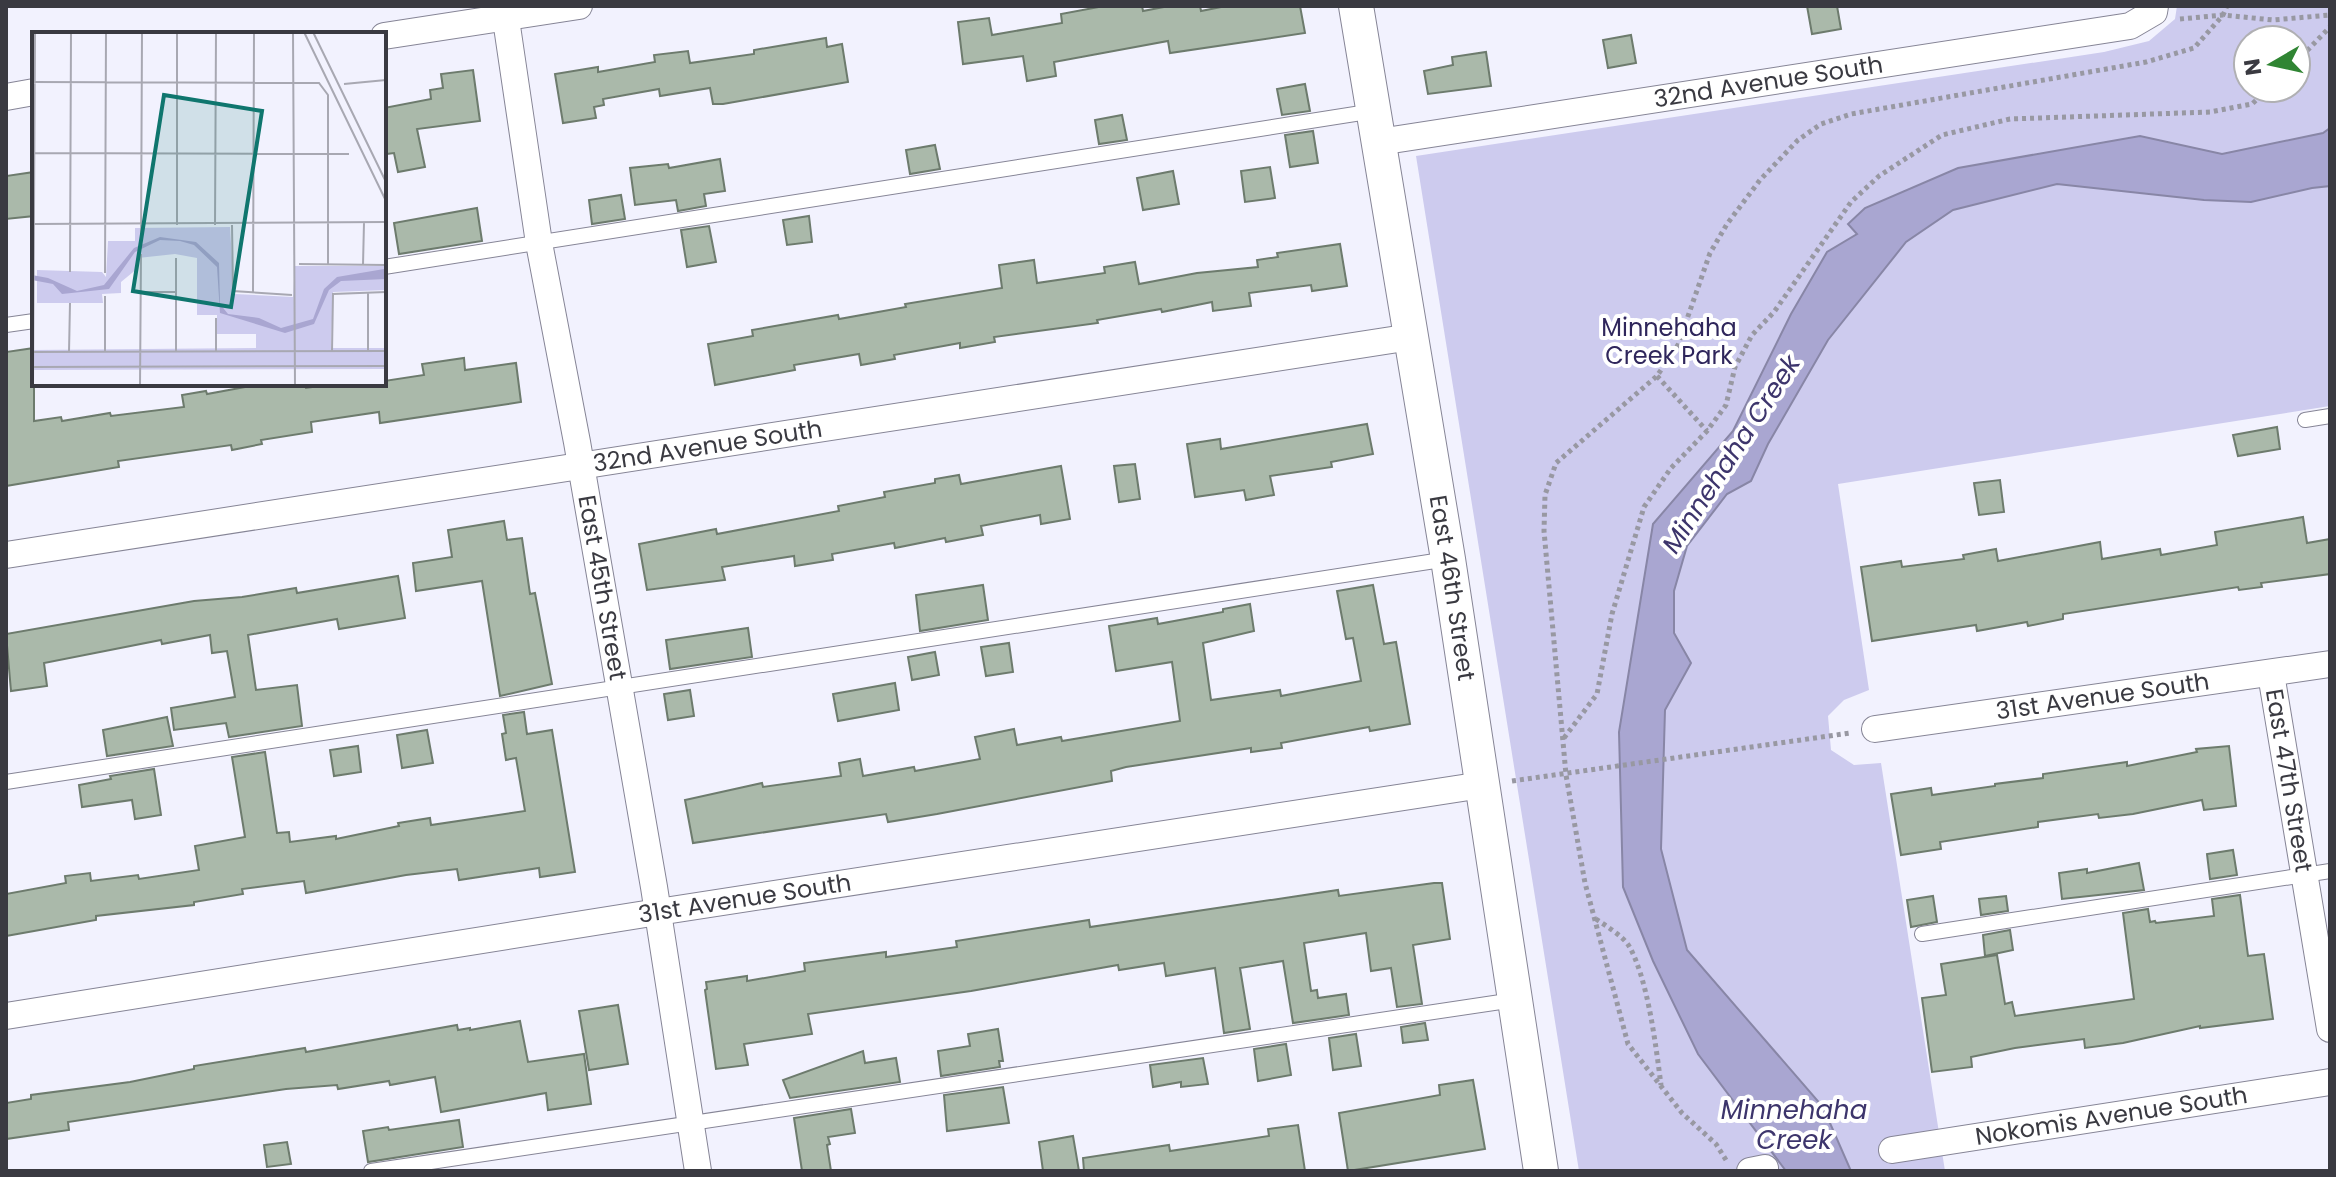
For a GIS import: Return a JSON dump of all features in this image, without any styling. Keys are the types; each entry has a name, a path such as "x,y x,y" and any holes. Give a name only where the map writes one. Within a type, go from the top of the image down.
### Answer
{"street":[{"path":"386,36 505,12 579,6"},
{"name":"East 46th Street","path":"1356,6 1448,559 1541,1171"},
{"name":"East 45th Street","path":"505,12 539,243 658,912 698,1171"},
{"name":"32nd Avenue South","path":"1376,126 2130,26 2160,12"},
{"path":"6,97 32,92"},
{"name":"32nd Avenue South","path":"6,555 1411,337"},
{"name":"31st Avenue South","path":"1875,729 2330,664"},
{"name":"East 47th Street","path":"2271,674 2318,874 2330,1029"},
{"name":"31st Avenue South","path":"6,1016 1482,785"},
{"name":"Nokomis Avenue South","path":"1892,1150 2330,1082"}],"lane":[{"path":"386,267 1376,126"},
{"path":"6,325 32,321"},
{"path":"2305,420 2330,416"},
{"path":"6,782 1448,559"},
{"path":"1922,934 2318,874"},
{"path":"371,1171 1515,1000"}],"path":[{"path":"1733,1171 1716,1144 1682,1113 1628,1044 1585,883 1566,775 1544,531 1545,495 1556,463 1657,376 1678,345 1710,253 1727,224 1760,180 1798,140 1821,124 1851,114 2146,62 2194,48 2223,15 2227,6"},
{"path":"2160,12 2273,20 2330,15"},
{"path":"2312,46 2330,27"},
{"path":"1563,739 1597,694 1612,614 1644,507 1671,468 1707,431 1726,405 1735,367 1752,335 1774,312 1851,202 1879,176 1942,135 2010,119 2210,112 2252,104"},
{"path":"1657,376 1707,431"},
{"path":"1482,785 1875,729"},
{"path":"1594,917 1628,944 1641,979 1653,1028 1662,1086"}],"green space":[{"name":"Minnehaha Creek Park","path":"2177,6 2330,6 2330,406 1838,484 1869,690 1844,700 1828,716 1831,750 1854,765 1881,763 1945,1171 1579,1171 1416,156 2104,52 2149,41 2175,19"}],"water":[{"name":"Minnehaha Creek","path":"2330,128 2330,186 2251,202 2057,184 1953,210 1906,242 1828,340 1768,444 1751,481 1727,494 1687,546 1674,591 1674,633 1691,663 1665,710 1661,849 1687,950 1823,1107 1851,1171 1786,1171 1698,1054 1653,961 1623,887 1619,732 1653,524 1733,431 1791,314 1827,252 1857,234 1848,224 1865,208 1958,168 2140,136 2222,154 2323,133"}],"building":[{"path":"1104,6 1142,6 1143,11 1169,6 1200,6 1201,11 1226,6 1300,6 1305,33 1170,53 1168,41 1054,62 1056,76 1027,81 1023,56 963,64 958,22 989,18 992,35 1062,23 1061,14"},
{"path":"1807,6 1837,6 1841,29 1812,34"},
{"path":"1631,35 1636,63 1608,68 1603,40"},
{"path":"826,38 827,47 842,44 848,82 723,104 713,104 710,88 660,96 659,89 603,99 604,105 594,107 596,118 563,123 555,74 598,67 598,72 655,62 654,55 688,51 690,63 754,54 754,50"},
{"path":"1486,52 1491,86 1428,94 1424,71 1453,65 1452,57"},
{"path":"473,70 480,121 417,129 425,167 398,172 394,153 386,154 386,108 431,99 430,90 443,88 441,74"},
{"path":"1305,84 1310,111 1282,115 1277,89"},
{"path":"1122,115 1127,140 1099,144 1095,120"},
{"path":"1313,131 1318,163 1290,167 1285,135"},
{"path":"935,145 940,169 910,174 906,150"},
{"path":"720,159 725,191 704,194 706,206 678,211 676,200 635,205 630,168 668,164 669,168"},
{"path":"1270,167 1275,198 1245,202 1241,171"},
{"path":"1173,171 1179,204 1143,210 1137,178"},
{"path":"32,172 32,216 6,219 6,176"},
{"path":"621,195 625,219 592,224 589,200"},
{"path":"477,208 482,241 399,254 394,223"},
{"path":"809,216 812,242 787,245 783,220"},
{"path":"709,226 716,262 687,267 681,230"},
{"path":"1340,244 1347,286 1312,291 1311,285 1249,293 1251,306 1213,311 1212,302 1162,312 1161,309 1097,320 1098,323 994,337 995,342 960,348 960,343 894,355 895,359 861,365 859,354 794,365 795,370 715,385 708,344 753,336 752,330 838,315 839,319 906,307 905,304 1002,288 999,265 1034,260 1037,283 1105,273 1104,267 1135,262 1139,284 1197,273 1258,267 1257,260 1278,257 1277,253"},
{"path":"32,348 34,421 61,417 62,421 110,413 111,416 184,407 182,395 250,386 386,386 386,381 424,375 422,364 464,358 465,370 516,363 521,402 380,423 379,412 311,422 312,432 261,440 262,444 232,450 231,445 118,461 119,467 6,486 6,352"},
{"path":"1367,424 1373,454 1331,462 1332,467 1270,476 1274,495 1246,500 1244,490 1195,497 1187,444 1220,439 1221,449"},
{"path":"2277,427 2280,449 2238,456 2233,435"},
{"path":"1135,464 1140,499 1119,502 1114,466"},
{"path":"1061,466 1070,519 1041,524 1040,515 981,526 983,535 946,542 945,538 895,548 894,543 832,554 833,560 795,566 794,556 722,567 725,580 647,590 639,544 716,529 717,534 839,511 838,506 885,497 884,492 935,483 935,479 959,475 961,484"},
{"path":"2000,480 2004,512 1979,515 1974,483"},
{"path":"2303,517 2307,543 2330,539 2330,574 2261,583 2262,587 2239,590 2238,587 2063,614 2063,619 2028,626 2027,622 1977,631 1976,625 1872,641 1861,567 1901,561 1902,567 1964,559 1963,555 1996,549 1998,561 2100,542 2102,559 2160,549 2161,555 2217,545 2215,532"},
{"path":"504,521 507,540 522,538 530,594 535,593 552,684 500,696 482,581 416,591 413,563 452,557 448,530"},
{"path":"398,576 405,618 339,629 337,619 248,635 256,690 297,685 302,726 229,737 226,723 174,730 171,708 235,697 227,651 212,653 210,635 162,644 161,640 44,663 47,686 11,691 6,634 194,601 296,588 297,593"},
{"path":"983,585 988,620 920,631 916,595"},
{"path":"1373,585 1384,644 1396,642 1410,724 1370,731 1369,727 1281,743 1282,748 1251,752 1251,748 1126,767 1111,771 1112,781 937,814 888,822 886,814 693,843 685,800 762,783 763,787 841,776 839,763 860,759 863,776 914,767 915,771 980,759 975,737 1014,729 1017,745 1061,737 1062,741 1180,721 1172,662 1116,671 1109,626 1157,618 1158,624 1250,604 1254,631 1203,643 1211,700 1280,690 1281,696 1361,681 1353,638 1346,639 1337,591"},
{"path":"748,628 752,657 670,669 666,640"},
{"path":"1009,643 1013,672 986,676 981,647"},
{"path":"935,652 939,675 912,680 908,657"},
{"path":"895,683 899,710 838,721 833,694"},
{"path":"690,690 694,716 668,720 664,694"},
{"path":"524,712 527,734 552,730 575,872 540,877 539,868 459,880 457,869 306,893 304,881 242,889 243,894 194,902 194,905 96,916 96,920 6,936 6,894 66,883 65,876 90,873 91,881 138,875 139,879 199,870 195,846 245,837 232,757 265,752 277,833 289,832 290,842 336,836 336,839 430,818 431,825 525,811 516,758 506,760 502,734 506,733 503,715"},
{"path":"167,717 173,746 107,756 103,730"},
{"path":"427,730 433,763 402,768 397,735"},
{"path":"358,746 361,772 334,776 330,750"},
{"path":"2229,746 2236,806 2204,810 2202,800 2133,814 2099,818 2098,814 2038,822 2038,827 1940,842 1941,849 1901,855 1891,794 1931,788 1932,795 2043,778 2043,774 2127,762 2127,766 2197,752 2196,749"},
{"path":"154,769 161,815 135,819 132,800 82,807 79,785"},
{"path":"2233,850 2237,875 2210,879 2207,854"},
{"path":"2139,863 2144,890 2062,899 2059,873 2087,869 2087,873"},
{"path":"1442,883 1450,939 1413,945 1422,1004 1397,1007 1391,968 1371,971 1366,933 1304,943 1311,991 1317,990 1318,998 1346,994 1349,1015 1293,1023 1283,961 1240,968 1250,1029 1224,1033 1215,968 1166,976 1164,963 1119,970 1118,965 971,991 808,1014 812,1034 744,1044 748,1065 716,1069 706,982 747,976 747,981 805,971 804,963 886,952 886,957 957,947 956,941 1089,920 1090,927 1338,890 1339,896"},
{"path":"2240,895 2248,956 2264,954 2273,1019 2200,1026 2085,1048 2084,1039 2015,1048 1971,1057 1972,1067 1932,1072 1922,998 1946,995 1941,964 1997,955 2005,1004 2012,1002 2015,1016 2134,999 2123,913 2148,909 2150,922 2156,923 2214,916 2212,899"},
{"path":"1933,896 1937,922 1911,927 1907,900"},
{"path":"2006,896 2008,911 1981,915 1979,899"},
{"path":"2010,930 2013,950 1985,956 1983,935"},
{"path":"618,1005 628,1064 589,1070 579,1011"},
{"path":"520,1021 528,1062 584,1054 591,1104 548,1110 546,1093 441,1112 435,1077 390,1085 389,1081 338,1089 337,1085 286,1089 68,1122 69,1130 6,1139 6,1103 31,1099 31,1095 130,1082 194,1069 194,1066 305,1048 306,1052 457,1025 458,1030 470,1030"},
{"path":"1425,1023 1428,1040 1403,1043 1401,1027"},
{"path":"998,1029 1003,1061 999,1061 1000,1067 941,1076 938,1051 970,1046 968,1034"},
{"path":"1356,1034 1361,1066 1333,1070 1329,1038"},
{"path":"1286,1044 1291,1075 1258,1081 1254,1049"},
{"path":"863,1051 865,1063 896,1058 900,1082 790,1098 783,1080"},
{"path":"1203,1058 1208,1084 1181,1087 1181,1082 1153,1087 1150,1065"},
{"path":"1473,1080 1485,1149 1348,1171 1339,1113 1440,1095 1439,1085"},
{"path":"1003,1087 1009,1123 947,1131 944,1095"},
{"path":"851,1109 855,1133 828,1137 831,1171 802,1171 794,1118"},
{"path":"459,1120 463,1147 368,1162 363,1131"},
{"path":"1298,1125 1305,1171 1084,1171 1083,1158 1169,1145 1170,1151 1269,1136 1268,1129"},
{"path":"1073,1136 1079,1171 1043,1171 1039,1142"},
{"path":"287,1142 291,1164 267,1167 264,1145"}]}
